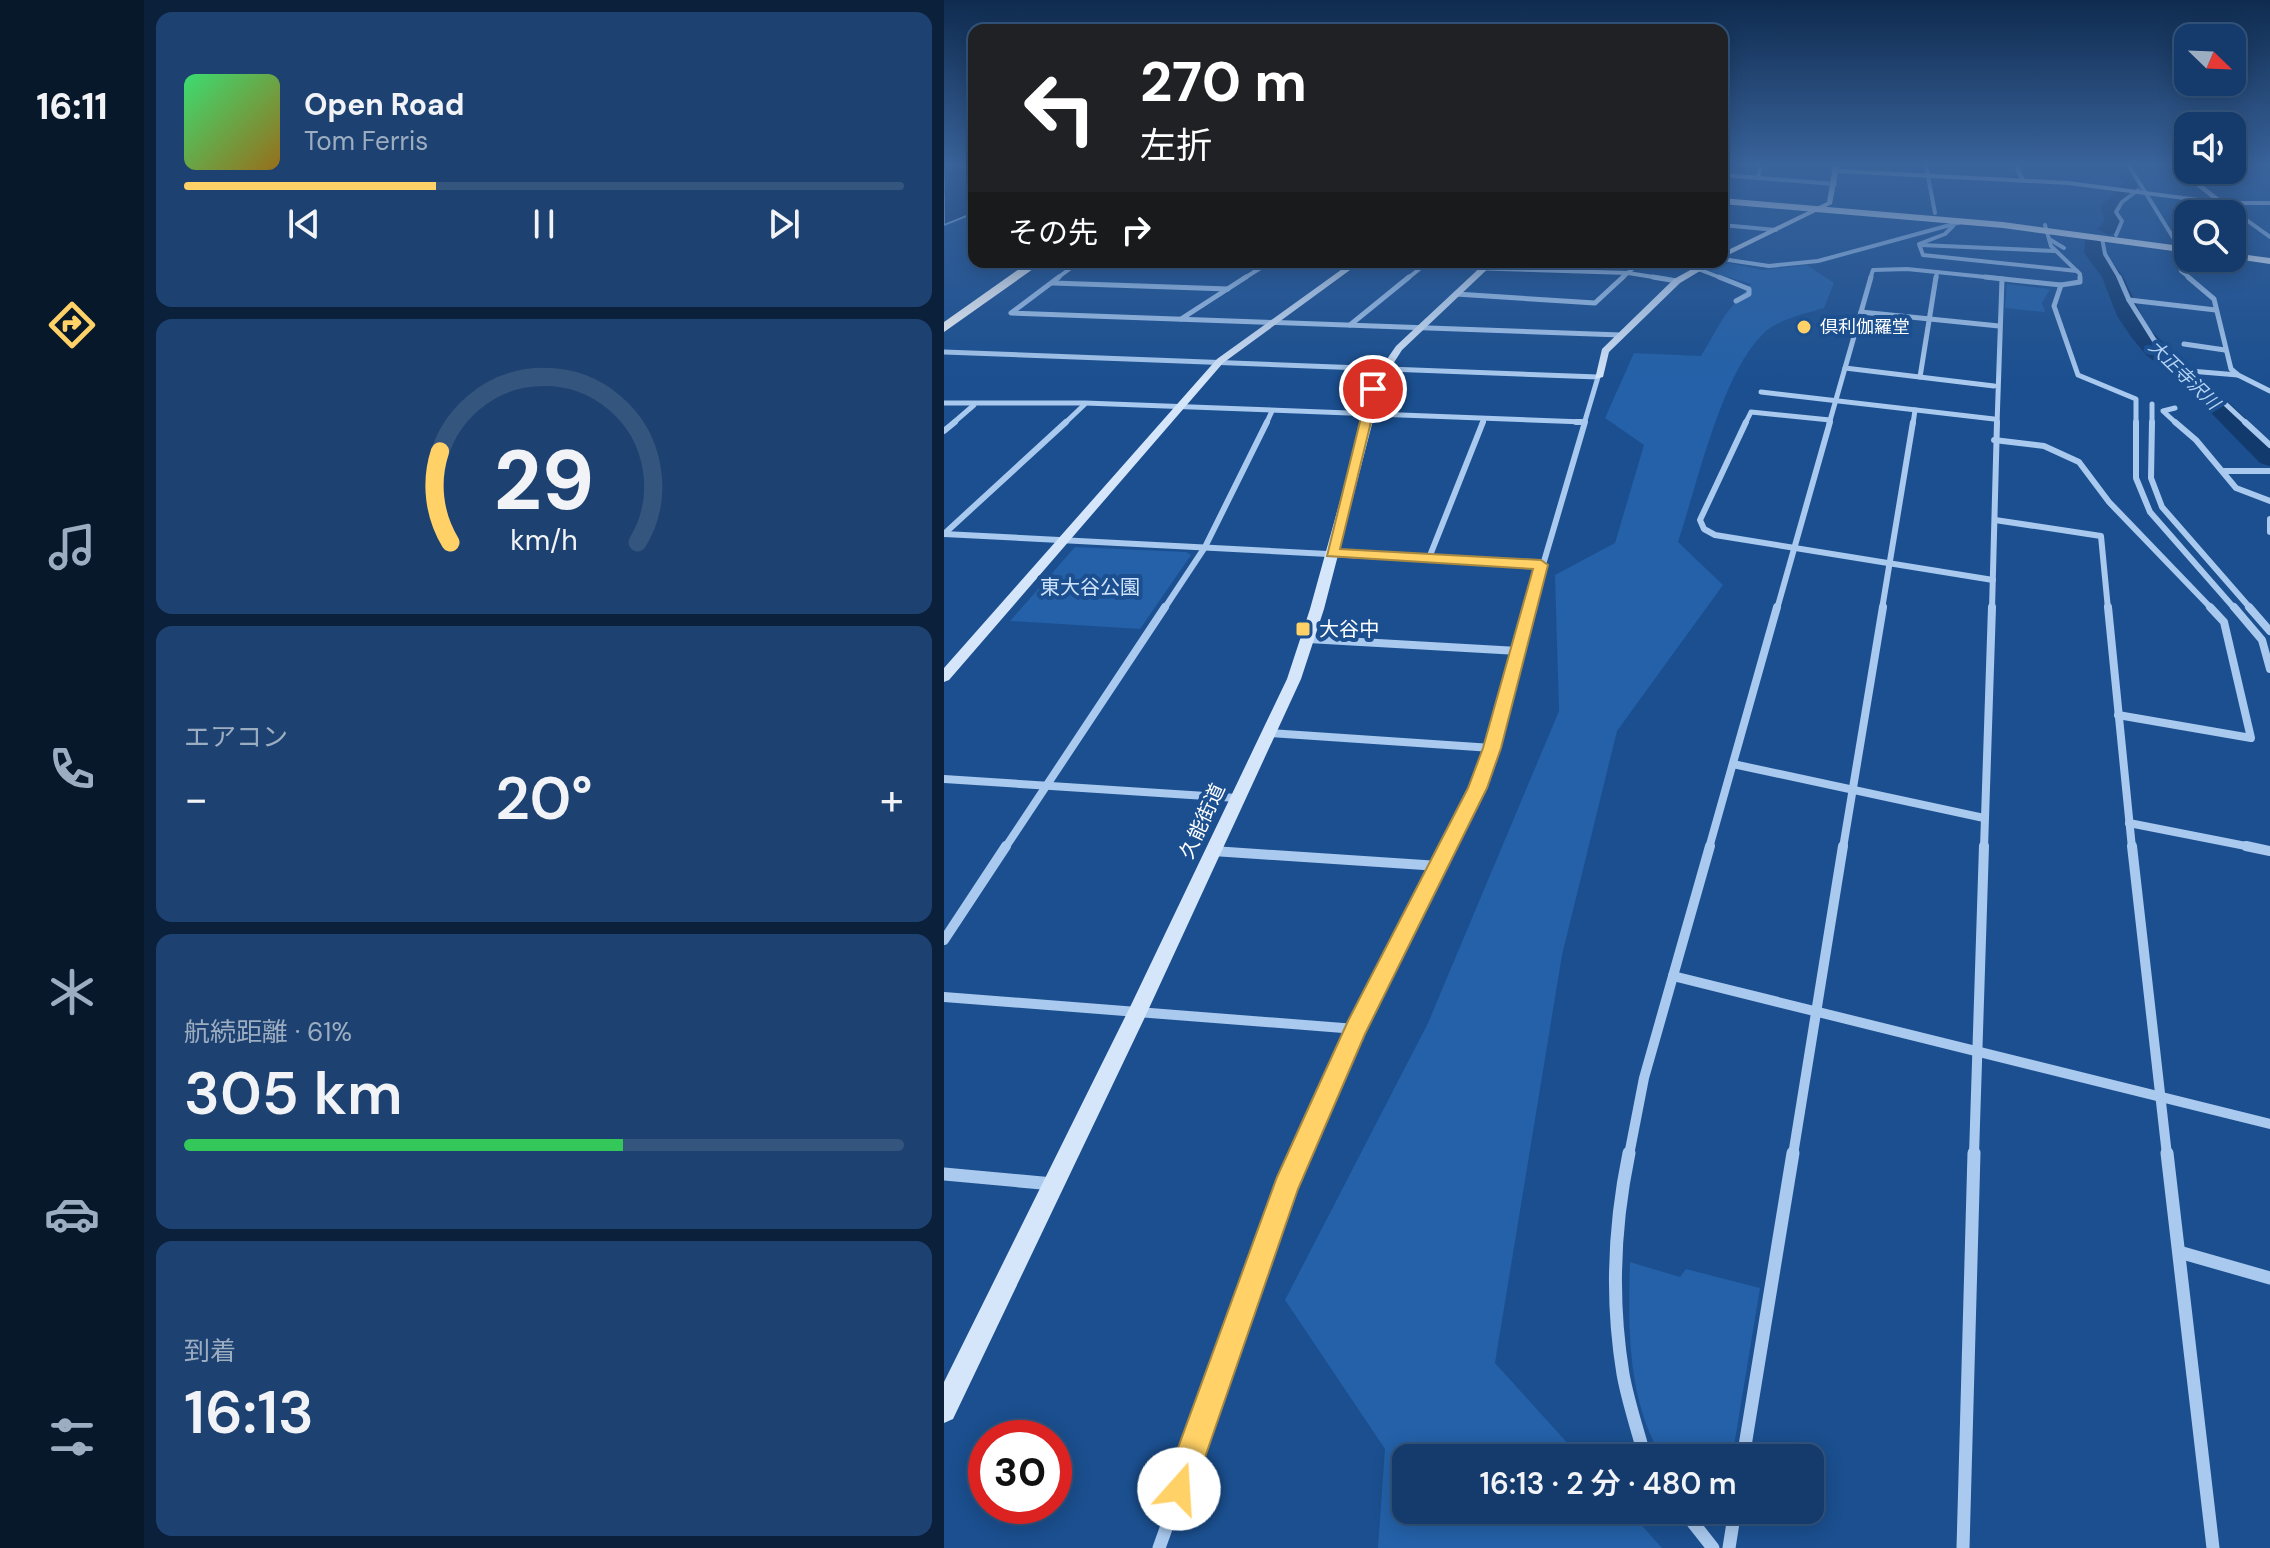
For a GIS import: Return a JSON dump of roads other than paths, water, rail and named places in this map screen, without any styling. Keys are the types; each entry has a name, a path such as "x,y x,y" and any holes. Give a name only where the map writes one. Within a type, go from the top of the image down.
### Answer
{"highway":[{"path":"944,317 1014,268"},
{"path":"944,328 1029,268"}],"main road":[{"path":"2105,238 2174,245"},
{"path":"2135,238 2174,245"},
{"path":"2246,255 2270,259"}],"street":[{"path":"1728,254 1760,238"},
{"path":"1728,259 1751,265 1790,264 1877,249 1911,238"},
{"path":"1918,245 1935,238"},
{"path":"1641,1444 1623,1375 1615,1282 1619,1202 1644,1078 1873,270 1937,272 2061,285 2080,282 2082,278 2056,251 2050,238"},
{"path":"2054,238 2064,248"},
{"path":"2102,238 2102,252 2122,279 2140,324 2162,351 2190,371 2270,445"},
{"path":"1918,245 2056,251"},
{"path":"1918,245 1923,255 2077,271"},
{"path":"1071,268 1011,313 1621,335"},
{"path":"1180,319 1261,268"},
{"path":"944,677 1220,361 1348,268"},
{"path":"1349,325 1422,268"},
{"name":"久能街道","path":"944,1410 1269,733 1308,639 1367,414 1384,368 1399,348 1485,268"},
{"path":"1523,268 1628,273 1677,281"},
{"path":"1558,271 1561,268"},
{"path":"1456,294 1595,303 1633,268"},
{"path":"1159,1548 1286,1186 1356,1029 1478,788 1605,351 1677,281 1698,269 1749,289 1749,294 1736,301"},
{"path":"1920,377 1937,272"},
{"path":"2182,272 2211,295 2231,369 2270,391"},
{"path":"1963,1548 1976,1051 1995,520 1994,386 2002,279"},
{"path":"1052,283 1228,289"},
{"path":"2061,285 2054,306 2078,375 2136,399 2136,478 2150,512 2262,640 2270,669"},
{"path":"2129,300 2216,310"},
{"path":"1861,312 1999,326"},
{"path":"2184,344 2225,350"},
{"path":"944,352 1598,377"},
{"path":"1845,368 1994,386"},
{"path":"2190,371 2238,375"},
{"path":"1761,392 1994,419"},
{"path":"944,403 1085,403 1584,422"},
{"path":"944,534 1085,403"},
{"path":"2152,404 2151,478 2162,507 2270,631"},
{"path":"944,431 975,405"},
{"path":"2175,408 2163,411 2224,471 2236,488 2270,501"},
{"path":"1745,1444 1915,410"},
{"path":"944,940 1205,547 1272,411"},
{"path":"1830,420 1751,412 1700,520 1704,529 1715,535 1993,580"},
{"path":"1429,558 1484,419"},
{"path":"1994,440 2044,446 2079,462 2109,502 2224,622 2251,738 2118,715"},
{"path":"2224,471 2270,471"},
{"path":"2270,519 2270,532"},
{"path":"1995,520 2101,536 2129,823 2213,1548"},
{"path":"944,534 1541,565"},
{"path":"1308,639 1518,651"},
{"path":"1269,733 1492,748"},
{"path":"1733,764 1984,818"},
{"path":"944,779 1237,798"},
{"path":"2129,823 2270,851"},
{"path":"1212,851 1439,866"},
{"path":"1673,976 2270,1124"},
{"path":"944,997 1356,1029"},
{"path":"944,1174 1054,1184"},
{"path":"2179,1252 2270,1278"},
{"path":"1694,1524 1713,1548"},
{"path":"1729,1548 1733,1524"}],"waterway":[{"name":"大正寺沢川","path":"2095,240 2094,253 2112,276 2128,316 2140,333 2155,350 2187,374 2270,457"}],"place":[{"name":"倶利伽羅堂","path":"1804,327"},
{"name":"大谷中","path":"1303,629"}],"park label":[{"name":"東大谷公園","path":"1090,587"}]}
